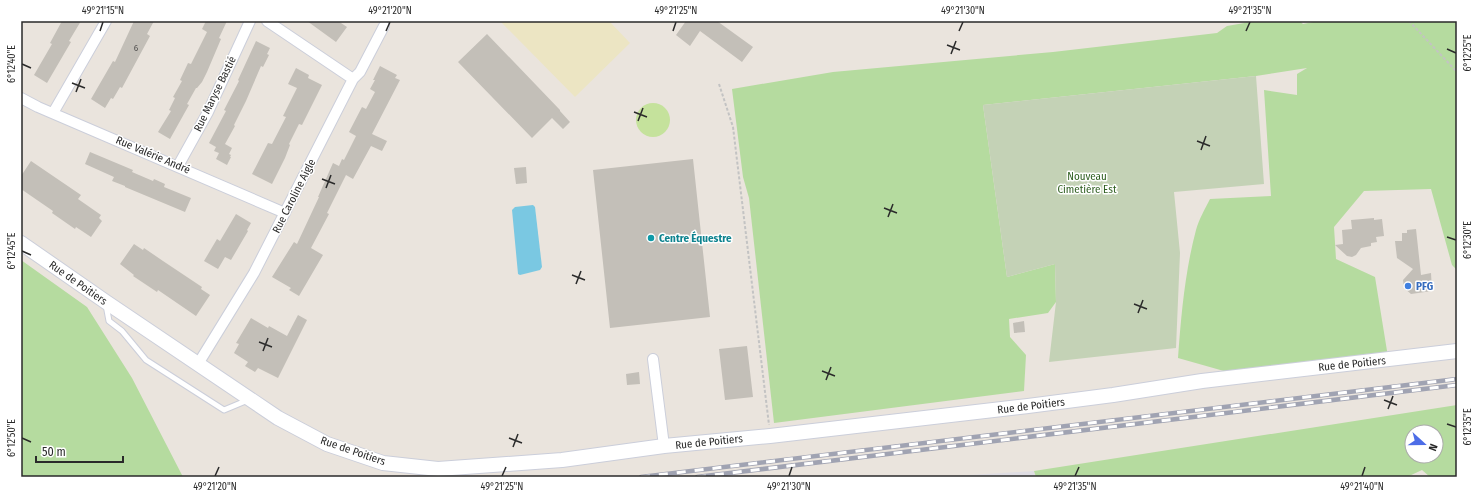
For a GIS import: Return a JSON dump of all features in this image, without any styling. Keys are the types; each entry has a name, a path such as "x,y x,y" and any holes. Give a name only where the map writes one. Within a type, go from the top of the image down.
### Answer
{"street":[{"path":"53,113 106,21"},
{"name":"Rue Maryse Bastié","path":"178,166 208,112 250,21"},
{"path":"267,21 354,79"},
{"name":"Rue Caroline Aigle","path":"198,364 254,273 354,79 360,72 384,26"},
{"name":"Rue Valérie André","path":"21,98 285,213"},
{"name":"Rue de Poitiers","path":"21,243 278,418 327,444 383,462 438,469 562,460 664,446 770,436 1113,395 1202,380 1457,351"},
{"path":"653,359 664,446"}],"lane":[{"path":"106,302 109,321 122,331 146,360 224,410 251,399"}],"path":[{"path":"1409,21 1457,72"},
{"path":"719,84 733,126 770,436"}],"shaded area":[{"path":"1034,471 1036,477 938,477"}],"green space":[{"path":"1256,21 1300,21 1303,24 1318,21 1457,21 1457,270 1452,265 1431,189 1364,191 1334,227 1336,259 1375,277 1388,357 1238,375 1178,358 1186,277 1192,246 1200,218 1210,199 1271,196 1264,90 1297,95 1297,74 1307,68 1256,76 983,105 1007,277 1055,264 1056,302 1048,313 1009,319 1010,337 1026,355 1024,391 774,423 749,198 743,177 732,89 833,72 1053,52 1217,33 1227,26"},
{"name":"Nouveau Cimetière Est","path":"1256,76 1264,184 1174,192 1180,253 1176,348 1049,362 1056,302 1055,264 1007,277 983,105"},
{"path":"650,103 656,103 665,108 669,114 669,126 665,132 656,137 650,137 641,132 636,123 636,117 641,108"},
{"path":"21,260 87,307 132,378 183,477 21,477"},
{"path":"1457,405 1457,477 1430,477 1422,470 1407,477 1036,477 1034,471"}],"sand":[{"path":"500,21 609,21 630,43 575,97"}],"water":[{"path":"533,205 535,207 542,267 540,270 520,275 518,274 512,210 515,207"}],"building":[{"path":"62,21 81,21 69,41 71,42 47,83 34,75 52,44 50,43"},
{"path":"134,21 154,21 147,34 150,36 122,88 120,87 113,99 111,98 105,108 91,99 113,61 115,62"},
{"path":"206,21 227,21 219,38 221,39 207,72 187,104 189,105 170,139 158,132 171,111 169,110 175,98 173,97 182,81 180,80 188,63 191,64 207,32 202,29"},
{"path":"307,21 338,21 347,27 336,42"},
{"path":"686,21 717,21 753,47 742,62 700,31 690,46 676,35"},
{"path":"487,34 570,122 563,129 552,118 532,138 458,62"},
{"path":"256,41 270,48 267,54 269,55 263,67 261,66 234,125 235,126 225,144 232,148 229,154 231,157 227,165 216,159 219,153 214,151 216,147 209,143 226,111 224,110 239,81 238,80"},
{"path":"380,66 397,75 395,78 400,80 372,134 387,141 382,151 371,146 353,179 346,175 327,213 329,214 311,248 323,255 299,296 289,290 291,288 272,277 294,242 297,244 333,163 339,166 342,159 344,160 356,136 349,132 362,107 366,109 375,92 370,89"},
{"path":"296,68 309,75 308,78 322,85 302,125 299,124 272,184 252,174 268,143 272,144 286,117 283,116 297,88 288,84"},
{"path":"90,152 133,170 132,172 153,181 154,179 165,184 164,187 191,198 185,212 112,181 114,177 85,164"},
{"name":"Centre Équestre","path":"693,159 710,317 610,328 593,170"},
{"path":"31,161 81,195 78,199 101,215 99,218 102,221 91,237 76,227 75,229 52,213 53,211 21,189 21,176"},
{"path":"526,167 527,183 516,184 514,168"},
{"path":"236,214 251,223 231,260 225,257 218,269 204,261 217,239 220,241"},
{"path":"1374,218 1374,220 1382,219 1384,236 1376,237 1377,242 1371,243 1371,246 1361,248 1356,255 1352,257 1347,256 1335,245 1343,244 1342,230 1352,229 1351,220"},
{"path":"1416,229 1421,275 1431,273 1432,291 1411,294 1404,288 1403,280 1413,269 1397,258 1395,241 1402,241 1402,233 1407,233 1407,230"},
{"path":"134,244 143,250 144,248 202,287 201,289 210,295 196,316 158,290 157,292 133,276 134,275 120,264"},
{"path":"298,315 307,320 278,378 258,368 255,372 245,366 248,362 234,353 239,344 236,343 251,318 268,328 269,326 287,336"},
{"path":"1024,321 1025,332 1014,333 1013,323"},
{"path":"747,346 753,397 725,400 719,349"},
{"path":"639,372 640,384 627,385 626,374"}],"railway":[{"path":"641,477 1457,379"},
{"path":"697,477 1457,385"}],"place":[{"name":"Centre Équestre","path":"651,238"},
{"name":"PFG","path":"1408,286"}]}
